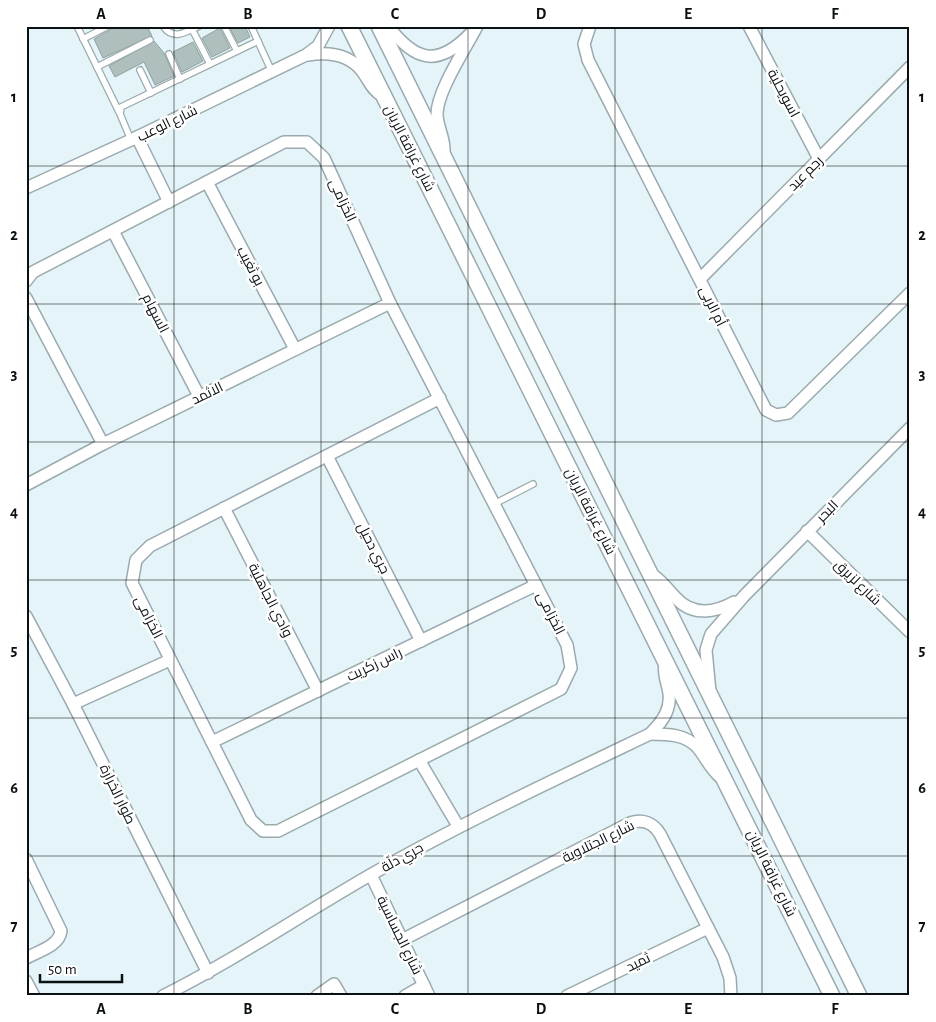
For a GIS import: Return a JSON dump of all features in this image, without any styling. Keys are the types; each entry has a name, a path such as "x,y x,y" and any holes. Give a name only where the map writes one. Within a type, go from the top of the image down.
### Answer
{"main road":[{"name":"شارع غرافة الريان","path":"349,26 832,996"},
{"name":"شارع غرافة الريان","path":"379,26 859,996"}],"street":[{"name":"شارع الوعب","path":"26,188 134,139 306,55 325,37 329,26"},
{"path":"388,26 402,45 416,53 431,56 450,51 477,27"},
{"name":"أم الربى","path":"590,26 584,44 588,60 762,404 770,413 782,415 793,409 910,293"},
{"name":"اسويحلية","path":"749,26 819,159"},
{"path":"443,156 444,143 438,125 438,104 477,27"},
{"name":"شارع الوعب","path":"306,55 323,53 344,57 362,71 372,88 384,96"},
{"name":"رجم عيد","path":"700,279 910,68"},
{"path":"134,139 169,202"},
{"name":"الخزامى","path":"26,281 33,272 284,142 307,142 324,158 390,303 440,398 567,645 571,668 562,689 278,831 263,831 251,820 132,583 136,560 150,546 440,398"},
{"name":"بو ثغيب","path":"207,182 295,349"},
{"name":"السهام","path":"114,230 200,396"},
{"path":"26,298 102,444"},
{"name":"الاثمد","path":"26,485 102,444 390,303"},
{"name":"البحر","path":"710,692 710,676 706,660 707,641 716,627 744,596 910,428"},
{"name":"جري دحيل","path":"327,456 422,641"},
{"name":"وادي الجاهلية","path":"224,508 318,691"},
{"name":"شارع لزيرق","path":"807,532 910,632"},
{"name":"البحر","path":"650,574 663,582 678,601 694,610 722,609 744,596"},
{"name":"راس زكريت","path":"212,742 536,585"},
{"name":"طوار الخرارة","path":"26,616 73,704 208,974"},
{"path":"73,704 170,660"},
{"name":"جري دلّة","path":"163,996 208,974 371,875 458,826 650,734 663,719 668,707 669,694 664,674 666,661"},
{"name":"جري دلّة","path":"650,734 675,735 689,741 699,750 714,772 725,780"},
{"path":"419,760 458,826"},
{"name":"شارع الجتلاوية","path":"402,940 630,823 640,821 650,823 660,834 727,967 731,996"},
{"path":"26,860 61,931 60,938 55,943 26,958"},
{"name":"شارع الجساسية","path":"371,875 426,991"},
{"name":"ثميد","path":"567,996 708,928"},
{"path":"26,981 34,996"},
{"path":"317,996 334,984 340,996"},
{"path":"405,996 426,991"}],"lane":[{"path":"76,26 134,139"},
{"path":"83,39 108,26"},
{"path":"163,26 170,34 176,35 199,26"},
{"path":"224,26 237,51"},
{"path":"252,26 272,72"},
{"path":"192,30 210,64"},
{"path":"97,67 150,40"},
{"path":"119,112 124,105 258,41"},
{"path":"169,54 180,79"},
{"path":"140,70 150,93"},
{"path":"494,504 533,484"}],"building":[{"path":"113,26 147,26 152,36 103,58 94,39 110,30"},
{"path":"229,26 245,26 250,37 238,43"},
{"path":"220,28 230,48 212,57 202,38"},
{"path":"154,41 164,53 174,76 155,85 144,62 115,77 109,66"},
{"path":"193,42 203,61 182,72 173,52"}]}
